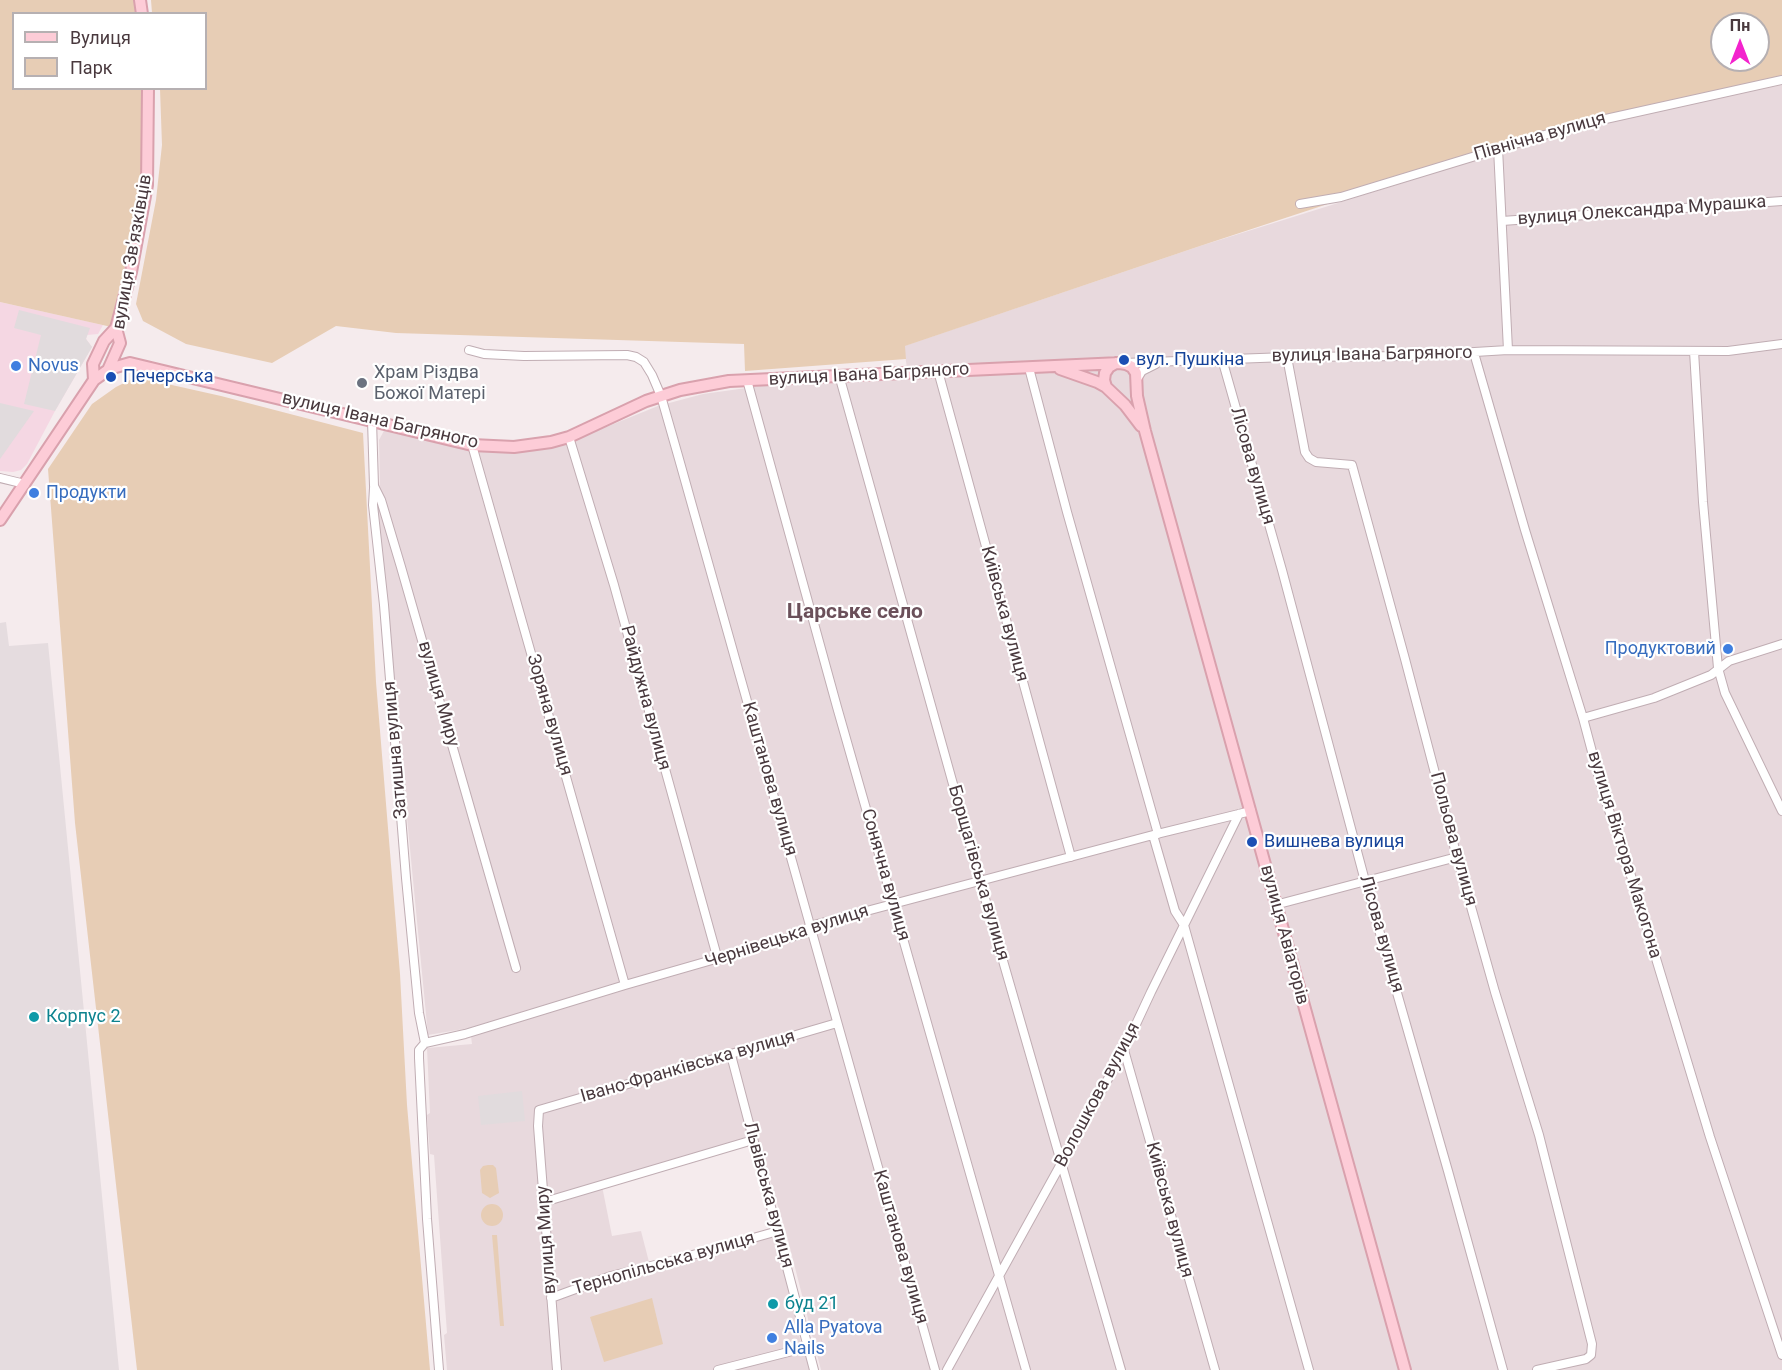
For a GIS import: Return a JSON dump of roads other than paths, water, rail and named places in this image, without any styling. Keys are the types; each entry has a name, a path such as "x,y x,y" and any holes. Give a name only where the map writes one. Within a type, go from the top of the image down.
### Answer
{"main road":[{"name":"вулиця Зв'язківців","path":"120,345 116,328 130,272 147,185 148,90"},
{"path":"94,380 93,364 106,338 116,328"},
{"path":"106,338 117,339 130,363"},
{"path":"0,520 94,380 109,369 120,345"},
{"name":"вулиця Івана Багряного","path":"109,369 130,363 472,445 514,447 569,437 646,401 705,385 747,380 839,375 1118,363"},
{"path":"1118,363 1126,364 1132,367 1136,382 1131,391 1125,395 1118,395 1108,390 1104,380 1105,373 1109,367 1118,363"},
{"path":"93,364 97,370 102,372 109,369"},
{"name":"вулиця Івана Багряного","path":"1054,367 1097,382 1108,390"},
{"name":"вулиця Авіаторів","path":"1136,382 1144,431 1405,1370"},
{"name":"вулиця Авіаторів","path":"1108,390 1125,405 1144,431"}],"street":[{"name":"Північна вулиця","path":"1300,204 1341,197 1574,126 1782,80"},
{"path":"1498,148 1508,351"},
{"name":"вулиця Олександра Мурашка","path":"1502,221 1782,201"},
{"name":"вулиця Івана Багряного","path":"1118,363 1287,357 1408,356 1508,351 1728,351 1782,344"},
{"name":"Каштанова вулиця","path":"469,351 524,356 627,355 644,362 652,375 661,396 935,1370"},
{"path":"1694,351 1703,502 1718,668 1725,693 1782,811"},
{"name":"вулиця Віктора Макогона","path":"1474,353 1604,793 1710,1137 1782,1355"},
{"name":"Польова вулиця","path":"1287,357 1305,452 1316,462 1352,465 1456,857 1539,1135 1592,1344 1591,1355 1586,1359 1536,1370"},
{"name":"Лісова вулиця","path":"1222,359 1282,570 1365,881 1503,1370"},
{"path":"1136,382 1149,366 1163,361"},
{"path":"1029,368 1175,911 1184,925 1309,1370"},
{"name":"Київська вулиця","path":"938,372 1071,857"},
{"name":"Борщагівська вулиця","path":"839,375 980,881 1121,1370"},
{"name":"Сонячна вулиця","path":"747,380 837,707 1026,1370"},
{"name":"вулиця Миру","path":"372,420 374,486 381,500 401,567 516,968"},
{"name":"Райдужна вулиця","path":"569,437 614,585 718,960"},
{"name":"Зоряна вулиця","path":"472,445 625,985"},
{"path":"0,477 25,484"},
{"name":"Затишна вулиця","path":"374,486 373,505 384,605 405,866 419,1013 425,1043"},
{"path":"1583,718 1654,698 1711,675 1729,661 1782,644"},
{"name":"Чернівецька вулиця","path":"425,1043 465,1034 625,985 718,960 800,935 810,926 1251,811"},
{"name":"Волошкова вулиця","path":"947,1370 1124,1050 1239,814"},
{"path":"1275,904 1456,857"},
{"name":"Івано-Франківська вулиця","path":"539,1110 837,1023"},
{"path":"425,1043 419,1050 419,1058 427,1219 439,1370"},
{"name":"Київська вулиця","path":"1124,1050 1215,1370"},
{"name":"Львівська вулиця","path":"731,1054 814,1370"},
{"name":"вулиця Миру","path":"539,1110 538,1126 557,1370"},
{"path":"544,1202 753,1140"},
{"name":"Тернопільська вулиця","path":"551,1298 611,1276 778,1231"},
{"path":"720,1370 808,1347"}],"place":[{"name":"вул. Пушкіна","path":"1124,360"},
{"name":"Novus","path":"16,366"},
{"name":"Печерська","path":"111,377"},
{"name":"Храм Різдва Божої Матері","path":"362,383"},
{"name":"Продукти","path":"34,493"},
{"name":"Продуктовий","path":"1728,649"},
{"name":"Вишнева вулиця","path":"1252,842"},
{"name":"Корпус 2","path":"34,1017"},
{"name":"буд 21","path":"773,1304"},
{"name":"Alla Pyatova Nails","path":"772,1338"}],"district":[{"name":"Царське село","path":"855,613"}]}
